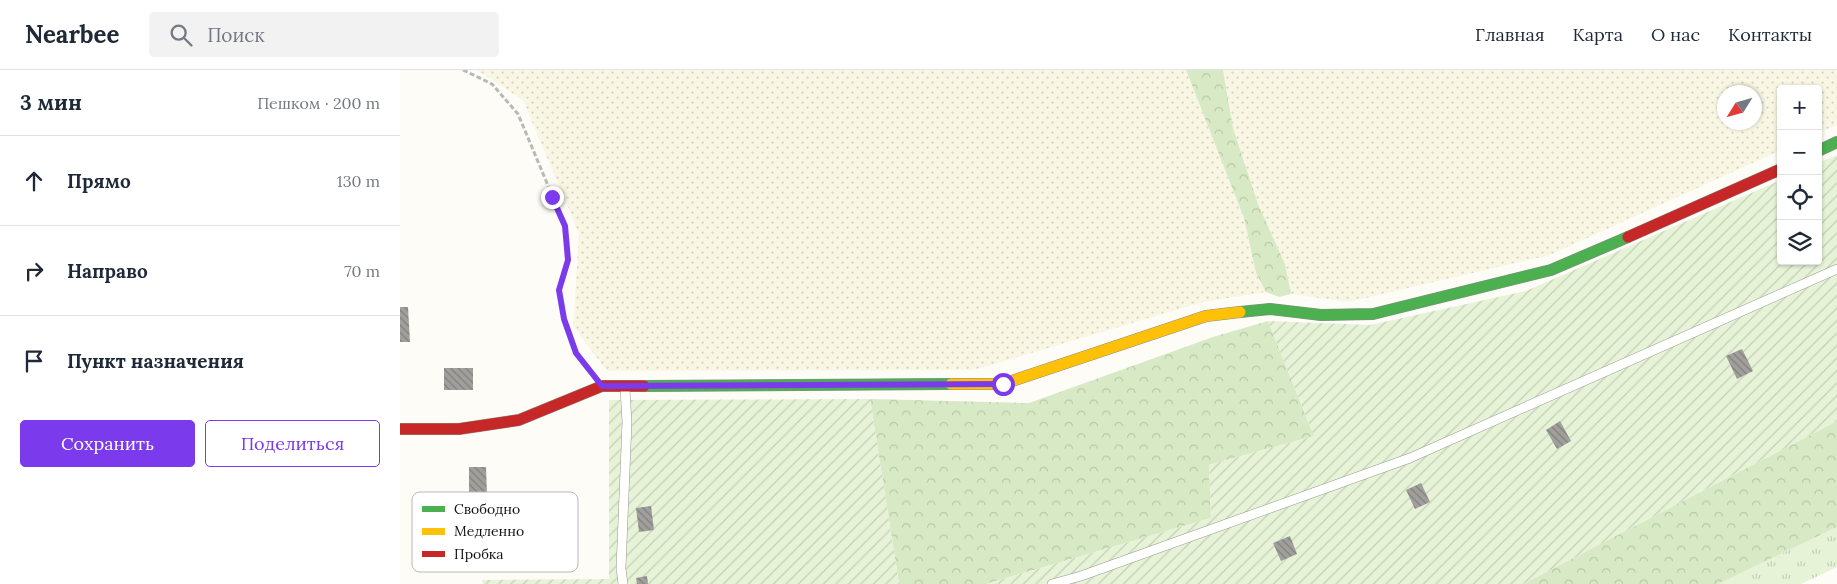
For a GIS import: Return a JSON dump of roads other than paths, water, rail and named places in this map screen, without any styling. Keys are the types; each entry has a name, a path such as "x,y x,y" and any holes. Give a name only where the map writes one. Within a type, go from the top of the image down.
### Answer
{"street":[{"path":"1822,149 1837,142"},
{"path":"400,428 459,429 519,420 602,386 1003,384 1206,316 1270,309 1321,315 1373,314 1551,270 1695,209 1777,171"}],"lane":[{"path":"1052,584 1082,576 1410,458 1837,269"},
{"path":"623,584 621,568 627,422 624,386"}]}
